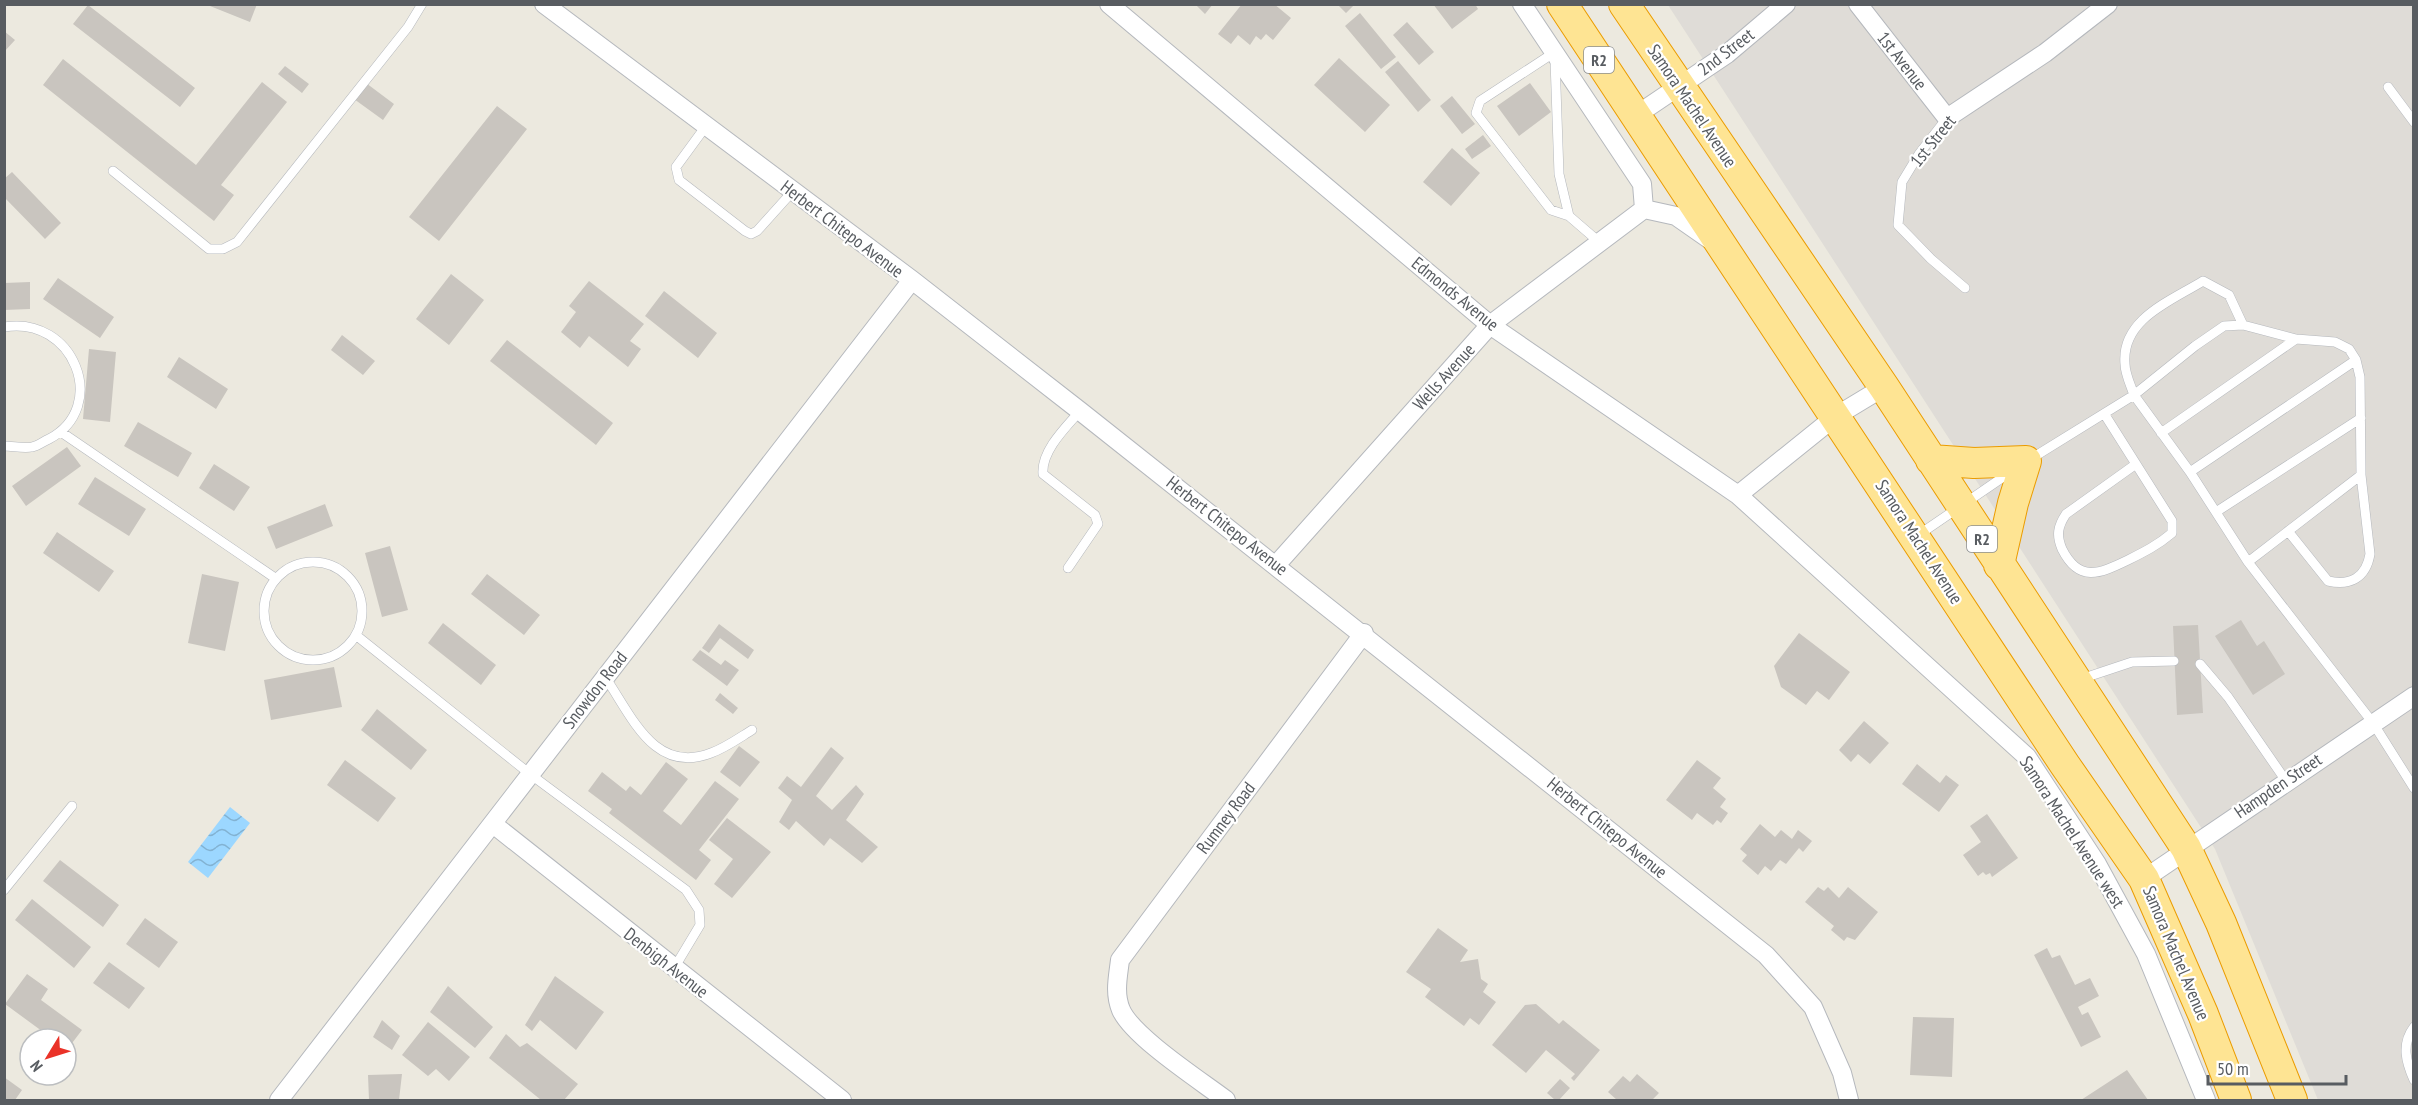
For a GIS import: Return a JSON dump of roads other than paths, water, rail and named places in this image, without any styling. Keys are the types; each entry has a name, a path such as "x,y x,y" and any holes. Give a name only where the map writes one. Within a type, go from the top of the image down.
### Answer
{"highway":[{"name":"Samora Machel Avenue","path":"1562,4 2144,879 2190,985 2236,1101"},
{"name":"Samora Machel Avenue","path":"1624,4 1678,87 1884,387 2186,848 2221,922 2292,1101"},
{"path":"1931,460 1974,463 2026,461 1999,565"}],"street":[{"name":"Herbert Chitepo Avenue","path":"544,4 912,280 1364,633 1766,955 1813,1007 1842,1073 1849,1101"},
{"name":"Edmonds Avenue","path":"1109,4 1490,325 1738,495 1815,562"},
{"path":"1522,4 1642,184 1644,209 1676,216 1727,253"},
{"name":"2nd Street","path":"1635,116 1727,54 1786,4"},
{"name":"1st Avenue","path":"1858,4 1947,118"},
{"name":"1st Street","path":"1947,118 2045,53 2108,4"},
{"name":"Wells Avenue","path":"1276,564 1490,325 1537,291 1598,241 1644,209"},
{"name":"Snowdon Road","path":"279,1101 912,280"},
{"path":"1738,495 1836,416 1884,387"},
{"name":"Samora Machel Avenue west","path":"1815,562 2027,757 2097,864 2146,954 2206,1101"},
{"name":"Rumney Road","path":"1226,1101 1140,1033 1122,1011 1116,989 1120,960 1364,633"},
{"name":"Hampden Street","path":"2144,879 2186,848 2414,696"},
{"name":"Denbigh Avenue","path":"493,824 673,970 842,1101"}],"lane":[{"path":"113,171 209,249 223,249 237,242 408,27 422,4"},
{"path":"1555,52 1559,174 1569,216"},
{"path":"1555,52 1480,101 1476,113 1551,210 1569,216 1598,241"},
{"path":"2388,87 2414,122"},
{"name":"1st Street","path":"1947,118 1902,182 1898,225 1931,259 1965,288"},
{"path":"706,126 676,167 676,173 679,180 745,231 751,234 757,231 793,191"},
{"path":"2243,325 2229,295 2203,281 2141,320 2128,336 2125,364 2134,395 2190,472 2248,562 2373,723 2414,788"},
{"path":"1915,537 2026,461 2105,415 2224,326 2243,325 2296,339 2335,342 2349,349 2356,360 2360,377 2361,475 2370,554 2369,564 2359,577 2345,585 2328,581 2288,531"},
{"path":"4,327 38,327 65,345 80,374 78,406 61,432 33,447 4,446"},
{"path":"2161,433 2296,339"},
{"path":"2190,472 2356,360"},
{"path":"1068,568 1098,524 1095,515 1043,474 1043,466 1054,444 1080,411"},
{"path":"2105,415 2136,464 2172,521 2172,533 2158,545 2100,574 2087,573 2070,563 2058,540 2059,525 2066,514 2136,464"},
{"path":"2216,512 2361,418"},
{"path":"61,432 274,578"},
{"path":"2248,562 2361,475"},
{"path":"300,562 329,563 353,580 363,608 357,636 337,655 310,661 284,651 266,630 263,602 274,578 300,562"},
{"path":"357,636 530,774 686,890 699,910 700,926 673,970"},
{"path":"2075,681 2132,662 2175,661"},
{"path":"2200,664 2229,697 2286,781"},
{"path":"605,676 651,744 664,753 683,760 711,753 752,730"},
{"path":"4,890 72,806"},
{"path":"2414,1027 2406,1043 2407,1062 2414,1080"}],"water":[{"path":"230,807 250,823 208,878 188,862"}]}
